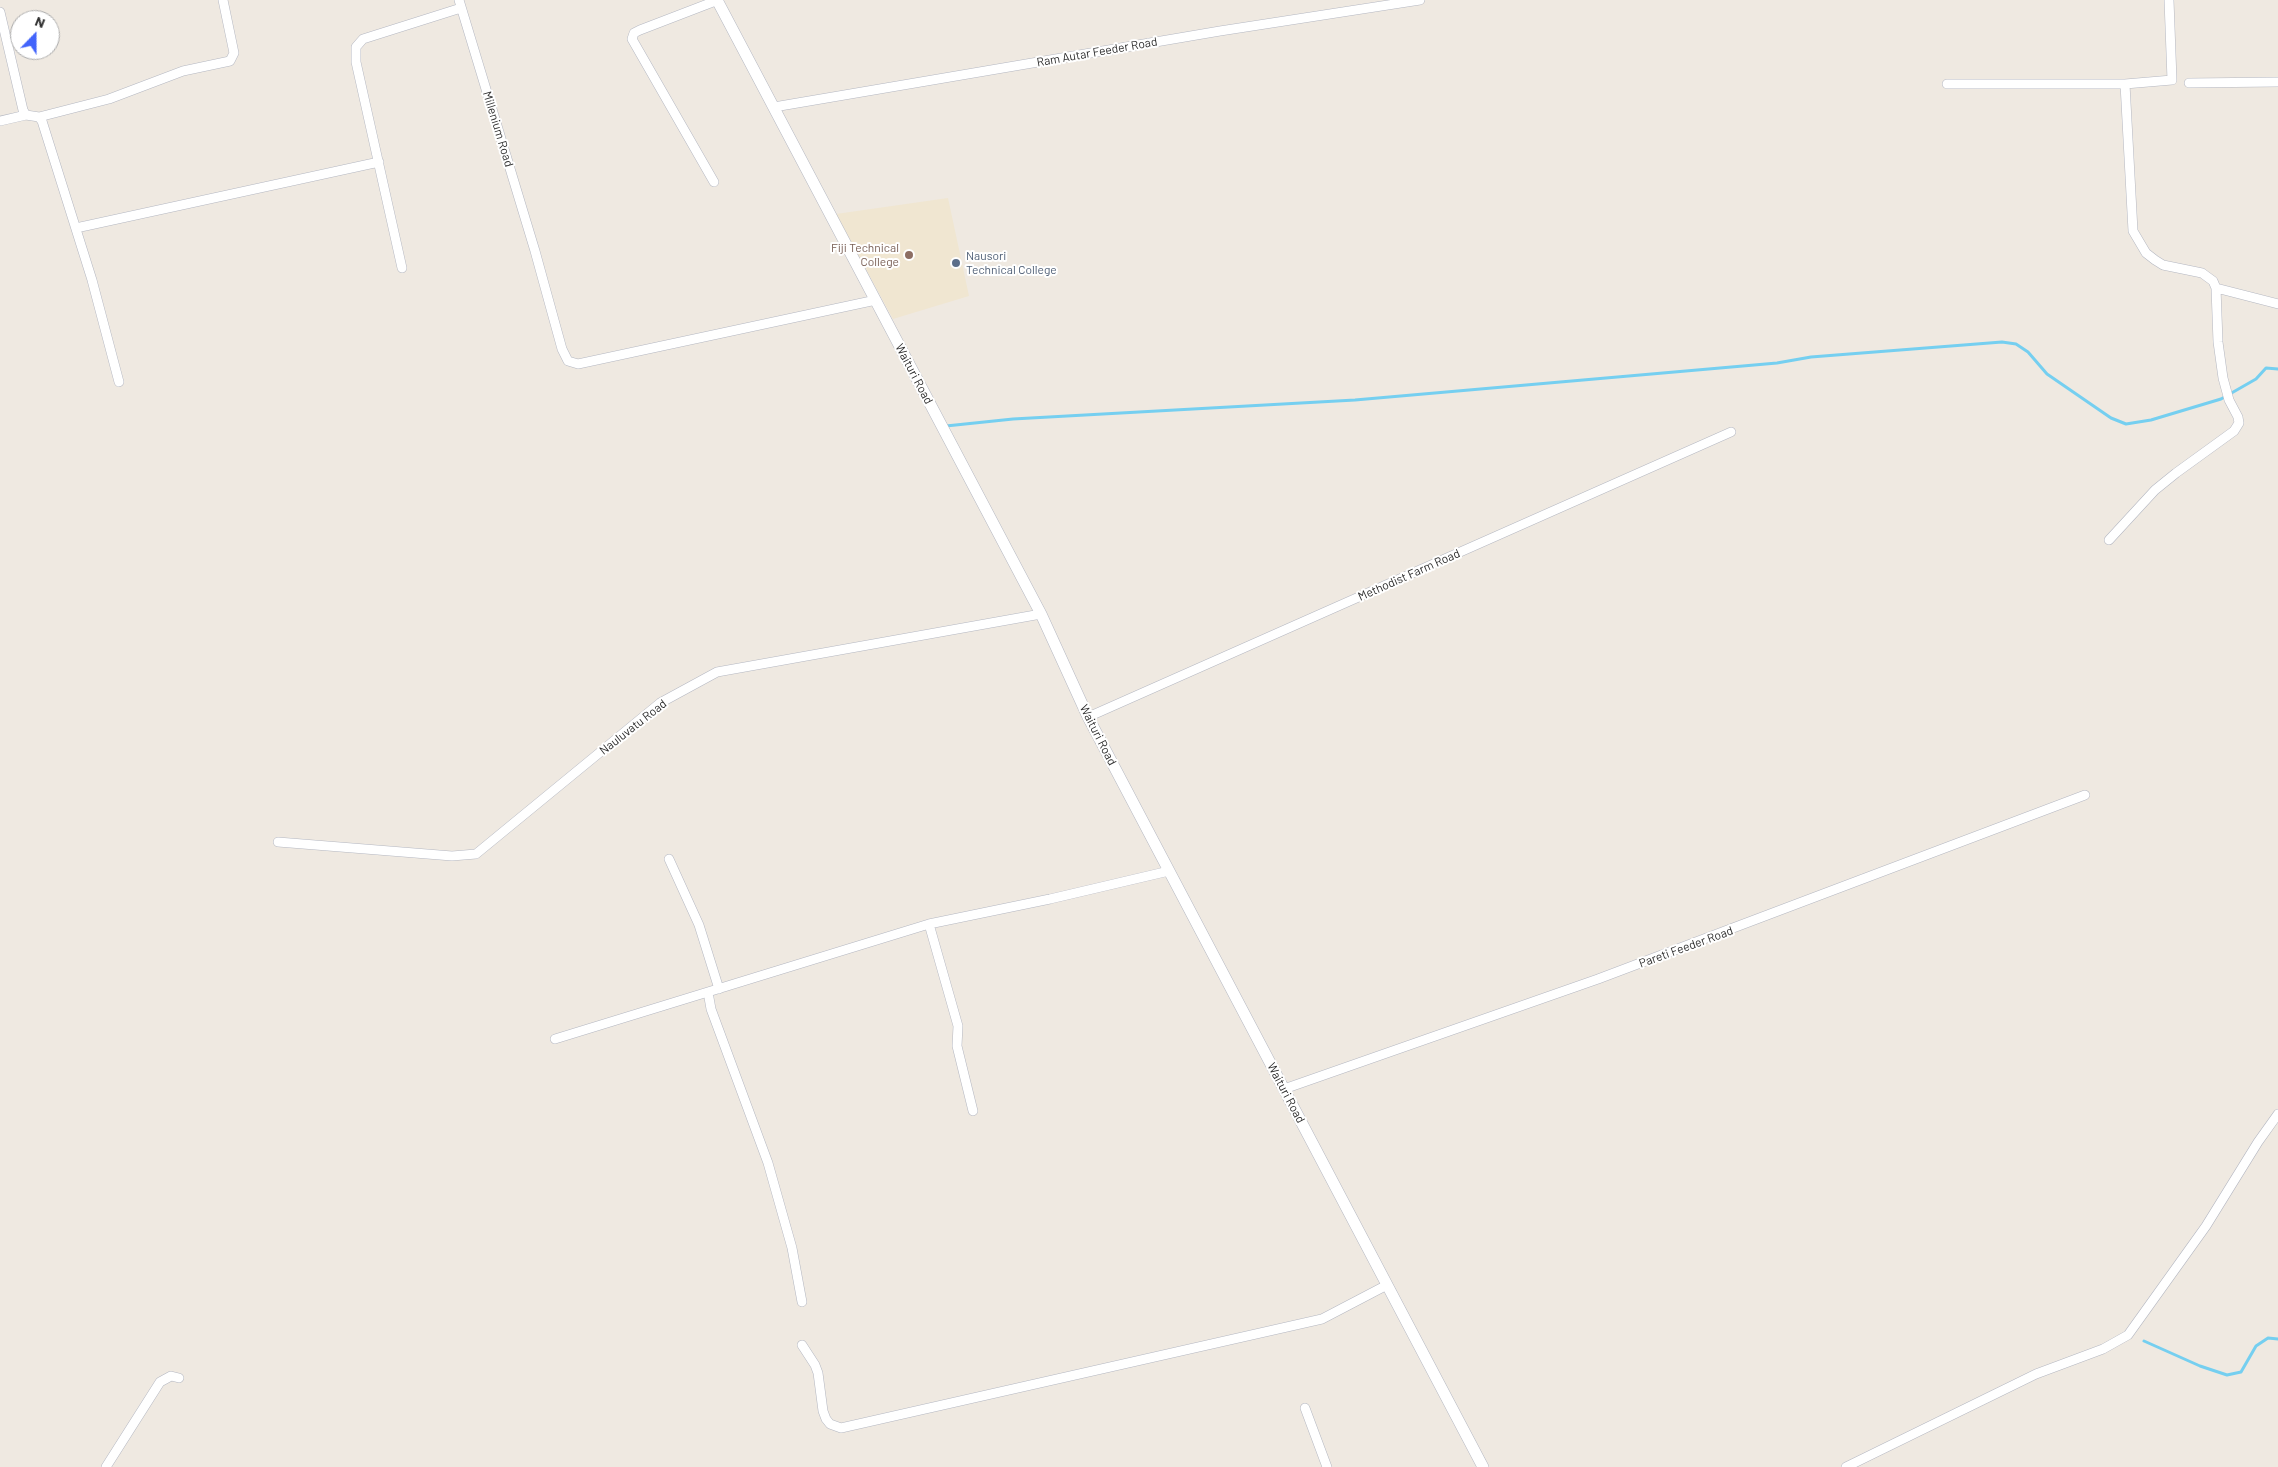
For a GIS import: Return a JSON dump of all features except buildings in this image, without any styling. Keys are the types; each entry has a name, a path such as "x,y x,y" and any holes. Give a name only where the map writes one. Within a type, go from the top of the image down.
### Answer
{"main road":[{"name":"Waituri Road","path":"718,0 1041,614 1088,717 1483,1467"}],"street":[{"path":"0,121 26,115 39,117 109,99 184,71 230,61 234,53 223,0"},
{"path":"714,182 632,39 634,33 640,30 718,0"},
{"name":"Ram Autar Feeder Road","path":"774,107 1220,31 1420,0"},
{"path":"1947,84 2125,84 2172,80 2169,0"},
{"name":"Millenium Road","path":"379,162 356,57 358,43 363,39 460,4 535,250 562,349 568,361 578,364 876,300"},
{"path":"0,12 23,110 26,115"},
{"path":"2189,84 2278,82"},
{"path":"2109,540 2155,490 2238,427 2238,417 2228,395 2218,342 2216,288 2210,277 2202,273 2163,265 2155,260 2146,253 2133,231 2125,84"},
{"path":"39,117 42,120 92,280 119,382"},
{"path":"76,228 379,162 402,268"},
{"path":"2216,288 2278,304"},
{"name":"Methodist Farm Road","path":"1088,717 1731,432"},
{"name":"Nauluvatu Road","path":"278,842 452,856 476,854 660,703 717,672 1041,614"},
{"name":"Pareti Feeder Road","path":"1284,1089 1608,976 2084,796"},
{"path":"668,859 698,925 719,989"},
{"path":"555,1040 929,924 1050,900 1169,871"},
{"path":"929,924 958,1026 957,1046 974,1111"},
{"path":"708,992 711,1009 768,1163 792,1248 802,1302"},
{"path":"1846,1467 2036,1374 2103,1348 2128,1335 2206,1226 2258,1142 2278,1114"},
{"path":"802,1345 815,1365 822,1411 830,1424 841,1428 1322,1319 1387,1285"},
{"path":"106,1467 160,1382 171,1376 179,1378"},
{"path":"1305,1408 1327,1467"}],"shaded area":[{"name":"Fiji Technical College","path":"948,198 969,296 893,319 836,214"}],"waterway":[{"path":"946,426 1013,419 1355,400 1777,363 1811,357 2002,342 2016,344 2028,352 2047,374 2111,418 2126,424 2151,420 2221,399 2256,379 2266,368 2278,369"},
{"path":"2144,1341 2200,1366 2227,1375 2241,1372 2256,1346 2268,1338 2278,1339"}],"place":[{"name":"Fiji Technical College","path":"909,255"},
{"name":"Nausori Technical College","path":"956,263"}]}
